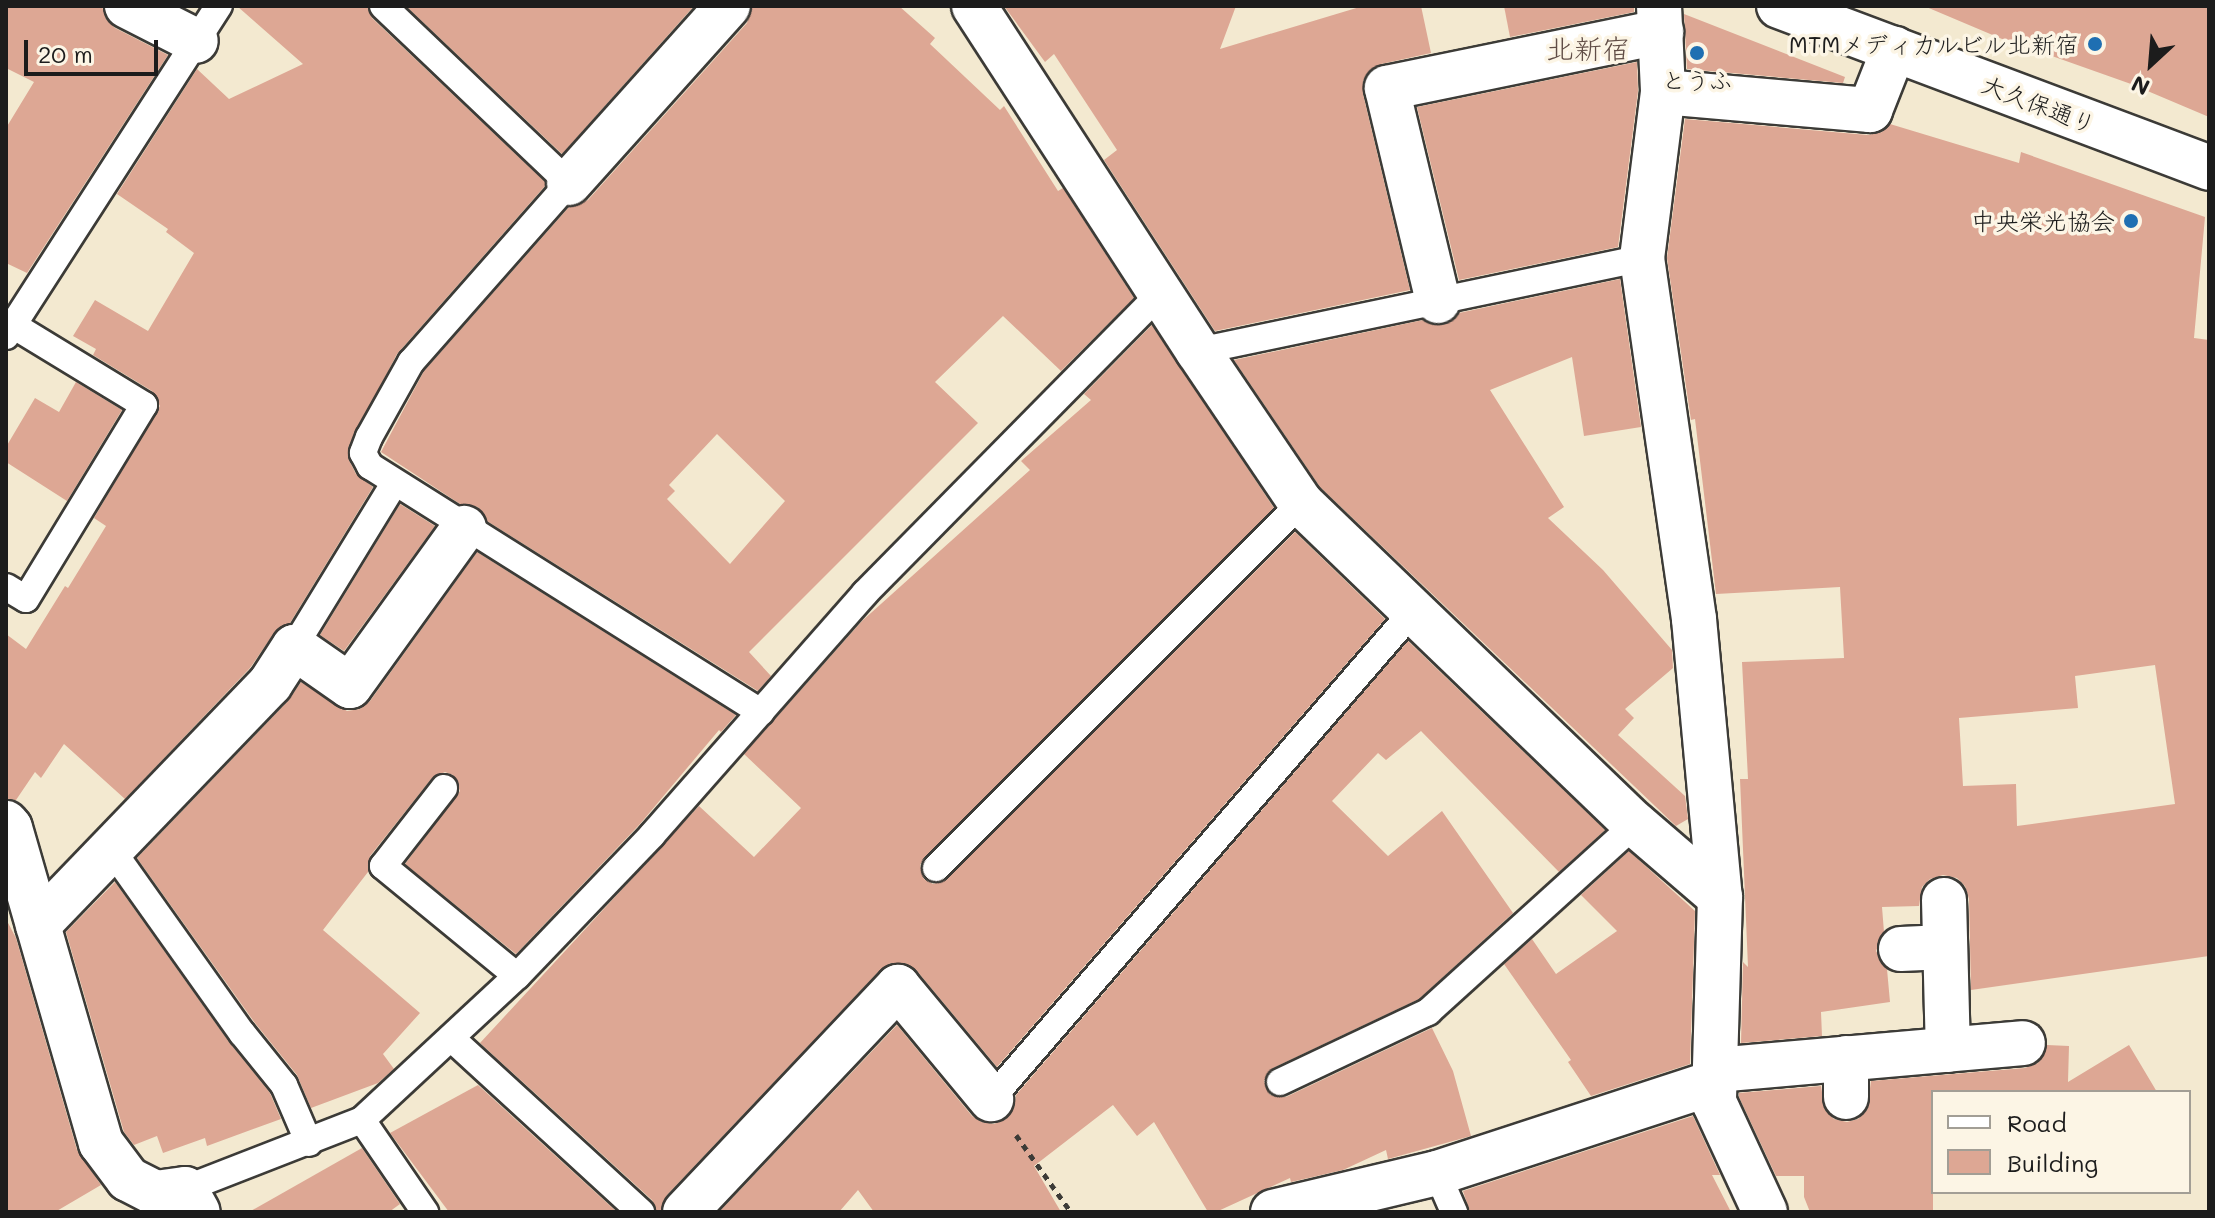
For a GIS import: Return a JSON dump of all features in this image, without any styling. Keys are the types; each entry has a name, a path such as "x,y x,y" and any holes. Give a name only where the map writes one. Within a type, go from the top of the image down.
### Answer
{"street":[{"path":"127,6 208,24"},
{"path":"569,183 728,6"},
{"path":"974,6 1198,351 1301,503 1635,824 1720,897"},
{"name":"大久保通り","path":"1779,6 2209,168"},
{"path":"1438,301 1387,88 1660,19 1663,92 1642,258 1694,619 1720,897 1714,1102 1765,1212"},
{"path":"1663,92 1870,110 1894,49"},
{"path":"38,925 270,684 294,647 350,686 464,528"},
{"path":"6,823 10,828 101,1143 128,1179 156,1193 192,1200"},
{"path":"1944,900 1948,1050"},
{"path":"1901,949 1945,947"},
{"path":"685,1212 898,987 991,1099"},
{"path":"1273,1212 1445,1192 1716,1076 1846,1078 1948,1050 2023,1043"}],"lane":[{"path":"383,6 569,183 411,362 363,453 370,466 394,484 576,593 761,712"},
{"path":"6,587 26,599 144,405 10,331 208,24"},
{"path":"1198,351 1642,258"},
{"path":"192,1200 362,1120 451,1038 517,976 652,835 865,593 1161,293"},
{"path":"294,647 394,484"},
{"path":"936,868 1301,503"},
{"path":"991,1099 1414,610"},
{"path":"444,788 383,866 517,976"},
{"path":"1280,1082 1428,1012 1635,824"},
{"path":"111,849 284,1085 309,1143"},
{"path":"451,1038 641,1212"},
{"path":"362,1120 425,1212"}],"path":[{"path":"991,1099 1071,1212"}],"building":[{"path":"6,6 102,6 106,19 115,28 168,55 27,273 6,263 6,128 34,82 6,68"},
{"path":"237,6 367,6 372,18 545,182 545,186 397,354 348,448 349,460 356,474 373,487 290,623 274,633 250,668 125,799 64,744 41,778 35,772 16,800 6,799 6,634 26,649 65,586 68,588 106,526 94,518 160,406 152,391 93,355 96,349 73,336 95,300 148,331 194,253 166,232 168,229 117,194 197,69 229,99 303,64"},
{"path":"406,6 694,6 562,154"},
{"path":"752,6 899,6 935,38 930,44 1000,110 1004,106 1058,191 1063,188 1134,298 1061,371 1003,316 935,382 978,423 749,652 771,676 758,691 487,521 478,507 460,504 381,452 424,371 569,207 588,200 747,23","holes":["717,434 785,501 730,564 667,499 675,491 669,485"]},
{"path":"1004,6 1236,6 1220,49 1363,6 1421,6 1431,53 1381,64 1370,70 1363,81 1363,94 1410,290 1215,331 1104,160 1117,150 1054,54 1045,62"},
{"path":"1504,6 1634,6 1634,12 1510,37"},
{"path":"1924,6 2209,6 2209,117 2131,84 2035,50 2035,53"},
{"path":"1684,14 1845,77 1843,83 1687,69"},
{"path":"1637,62 1638,91 1618,247 1459,280 1417,107"},
{"path":"1685,119 1868,135 1882,132 1890,124 2019,163 2021,152 2205,217 2194,338 2209,340 2209,956 1971,990 1969,899 1965,886 1957,878 1943,875 1930,879 1922,887 1919,906 1882,907 1884,932 1876,951 1887,969 1890,1002 1821,1012 1822,1036 1741,1043 1743,962 1748,967 1740,779 1748,779 1742,662 1844,658 1840,587 1716,594 1695,419 1691,420 1667,258","holes":["2155,665 2175,804 2017,826 2016,784 1963,786 1959,718 2078,708 2075,676"]},
{"path":"1620,279 1641,427 1584,436 1572,357 1490,390 1564,507 1548,518 1603,570 1672,650 1673,668 1625,709 1634,718 1618,735 1685,796 1688,819 1676,826 1320,487 1234,360 1423,320 1443,325 1459,313"},
{"path":"1152,325 1274,508 925,857 920,865 924,879 933,884 947,879 1295,532 1385,619 997,1067 917,971 905,963 891,963 880,970 667,1195 661,1212 657,1212 652,1200 480,1043 699,806 754,857 801,808 744,754 862,621 1030,470 1021,461 1091,400 1084,394"},
{"path":"76,382 122,410 67,501 6,462 6,447 35,398 59,412"},
{"path":"400,504 435,526 344,651 320,635"},
{"path":"477,552 736,715 721,732 719,730 640,824 516,954 405,864 460,791 453,775 445,772 432,778 370,856 368,872 323,930 420,1013 383,1054 394,1069 378,1083 311,1108 297,1075 255,1023 137,858 288,701 301,682 347,711 360,709 370,701"},
{"path":"1408,641 1605,830 1559,872 1421,731 1386,760 1378,753 1332,801 1388,856 1442,811 1513,913 1419,999 1273,1068 1264,1081 1270,1095 1286,1097 1432,1028 1453,1071 1471,1136 1388,1159 1386,1150 1343,1170 1291,1182 1290,1178 1216,1212 1208,1212 1154,1122 1137,1136 1113,1105 1034,1166 1061,1212 874,1212 858,1190 839,1212 719,1212 897,1025 972,1116 994,1124 1006,1119 1014,1108 1016,1095"},
{"path":"1629,851 1695,911 1690,1064 1591,1096 1568,1062 1571,1060 1504,964 1532,939 1556,974 1617,931 1581,895"},
{"path":"115,882 229,1042 270,1093 281,1119 207,1146 205,1138 163,1153 157,1136 134,1145 124,1132 66,932"},
{"path":"6,919 16,938 77,1150 101,1185 55,1212 6,1212"},
{"path":"2047,1045 2069,1046 2068,1082 2129,1045 2156,1090 1931,1090 1933,1212 1810,1212 1804,1197 1804,1176 1776,1176 1739,1097 1739,1093 1821,1086 1825,1110 1834,1119 1847,1122 1858,1119 1867,1110 1871,1081 2025,1068 2038,1063"},
{"path":"478,1085 617,1212 449,1212 390,1133"},
{"path":"1693,1116 1720,1175 1712,1175 1731,1212 1470,1212 1463,1191"},
{"path":"362,1148 400,1204 389,1212 249,1212"}],"place":[{"name":"MTMメディカルビル北新宿","path":"2095,44"},
{"name":"とうふ","path":"1697,53"},
{"name":"中央栄光協会","path":"2131,221"}],"district":[{"name":"北新宿","path":"1588,48"}]}
